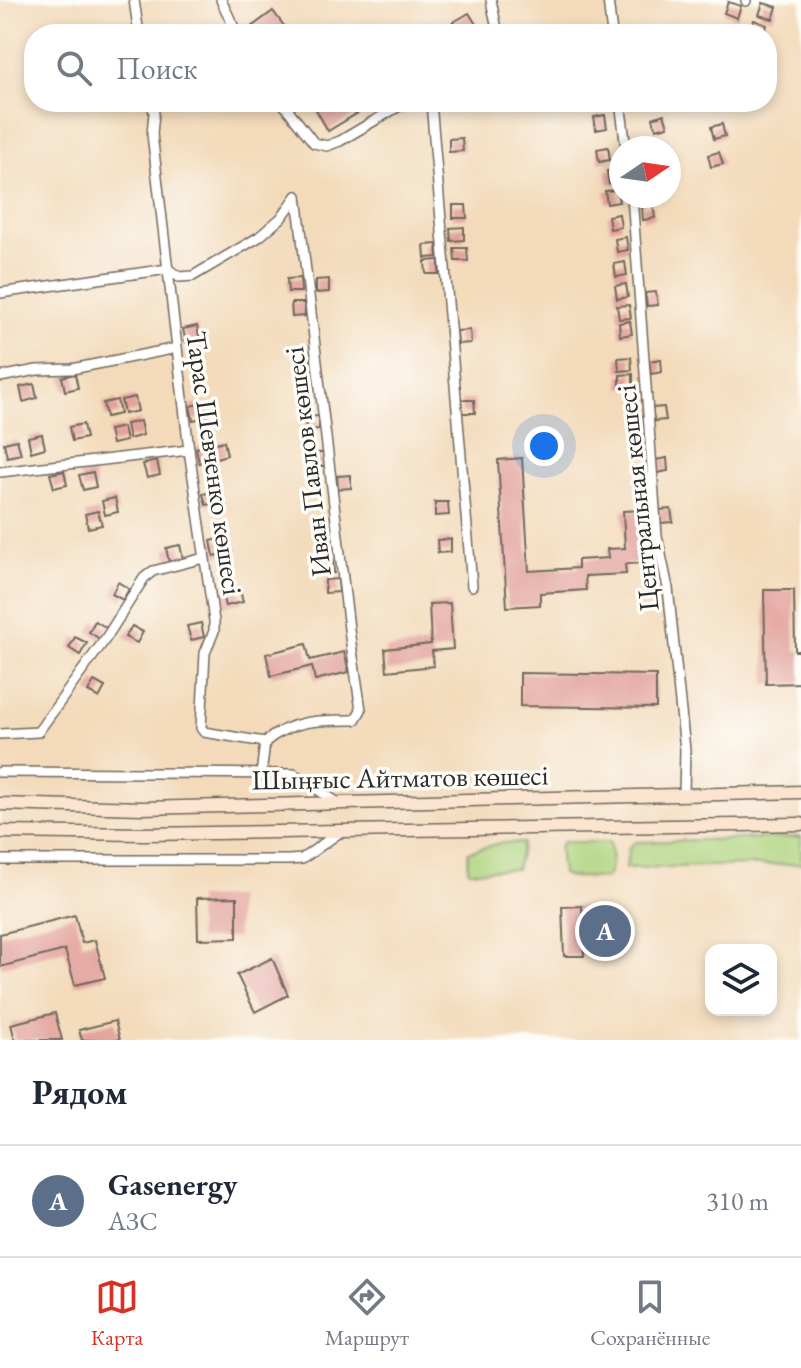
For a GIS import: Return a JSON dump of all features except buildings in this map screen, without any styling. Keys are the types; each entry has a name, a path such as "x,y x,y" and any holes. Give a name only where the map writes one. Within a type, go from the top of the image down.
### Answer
{"main road":[{"name":"Шыңғыс Айтматов көшесі","path":"0,804 142,808 801,792"},
{"name":"Шыңғыс Айтматов көшесі","path":"0,832 144,834 801,824"}],"street":[{"path":"134,0 138,24"},
{"path":"221,0 232,24"},
{"path":"491,0 496,24"},
{"path":"608,0 611,24"},
{"name":"Тарас Шевченко көшесі","path":"154,112 152,134 189,450 214,621 214,631 205,653 201,728 204,732 265,742"},
{"path":"290,112 314,143 327,146 389,112"},
{"path":"432,112 472,586"},
{"path":"621,112 624,136"},
{"name":"Иван Павлов көшесі","path":"168,269 179,277 193,276 259,237 281,218 297,196 361,710 355,720 313,720 277,732 265,742"},
{"name":"Центральная көшесі","path":"633,208 657,536 670,602 685,750 684,794"},
{"path":"0,293 168,269"},
{"path":"0,377 37,370 72,369 177,348"},
{"path":"0,472 189,450"},
{"path":"0,734 38,732 106,638 144,578 153,571 204,558"},
{"path":"261,775 265,742"},
{"path":"0,772 294,774 338,803"},
{"path":"0,860 302,859 342,831"}],"green space":[{"path":"801,837 801,864 626,868 629,847 636,842"},
{"path":"563,842 610,842 611,865 606,878 562,874 559,847"},
{"path":"500,843 523,843 516,869 468,871 468,852"}],"place":[{"name":"Gasenergy","path":"605,931"}]}
